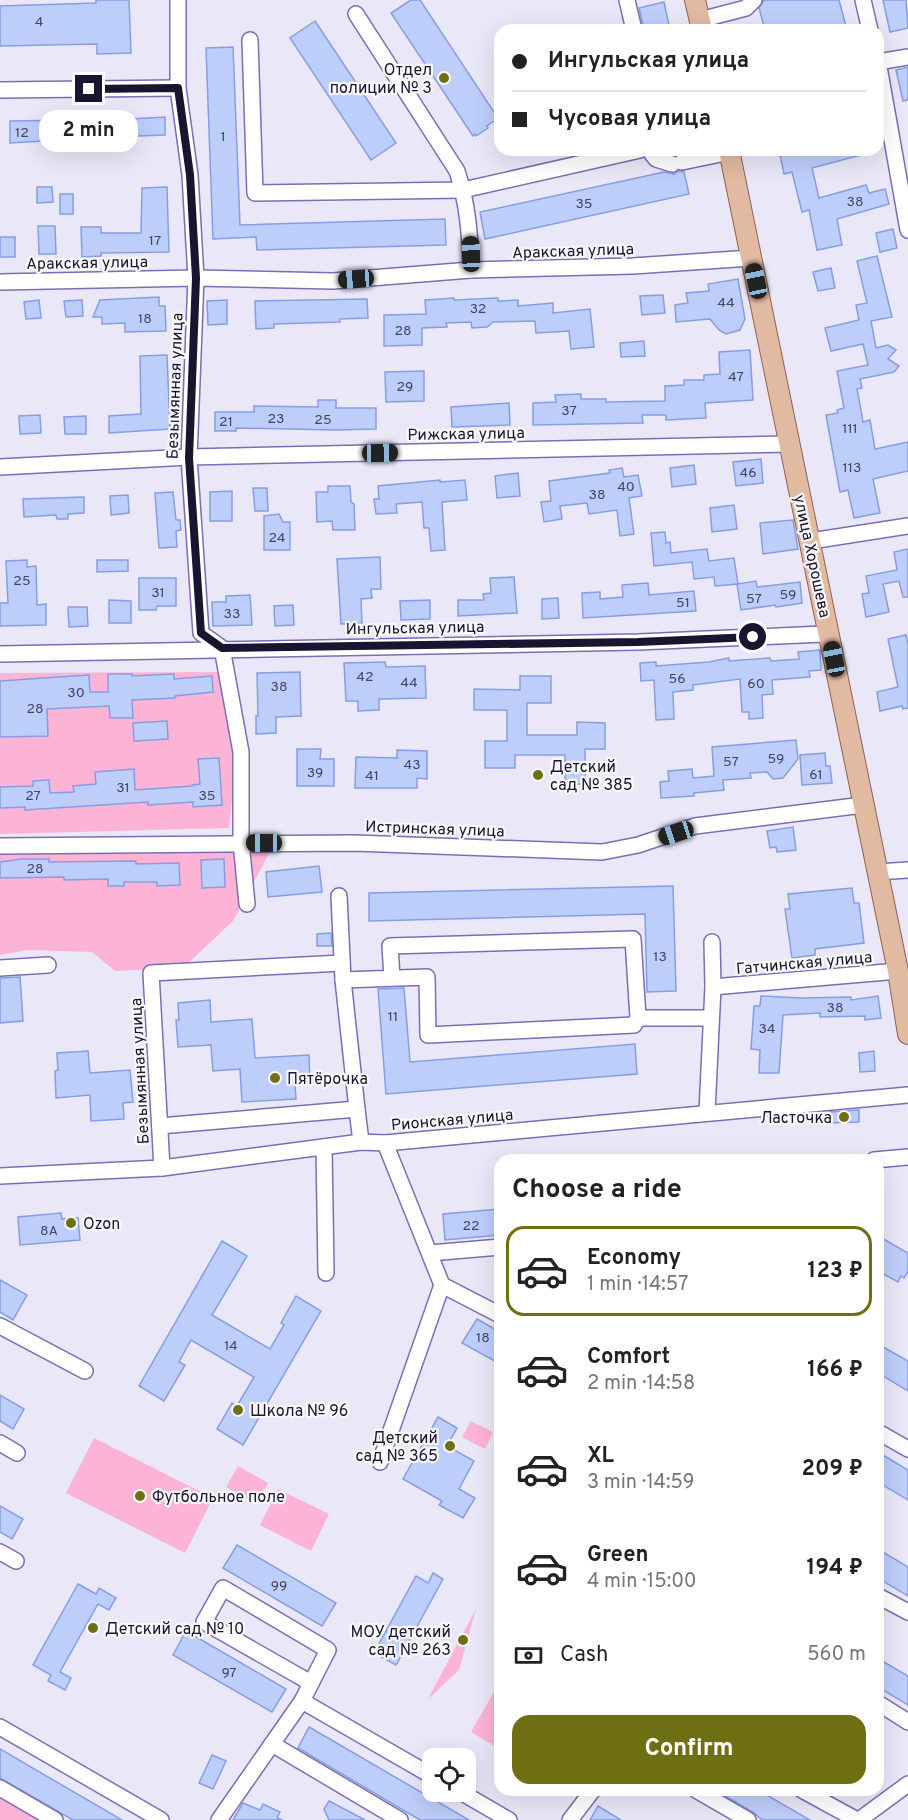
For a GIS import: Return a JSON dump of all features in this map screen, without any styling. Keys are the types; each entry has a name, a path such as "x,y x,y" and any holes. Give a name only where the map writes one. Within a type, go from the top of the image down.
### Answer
{"main road":[{"path":"695,0 701,24"},
{"name":"улица Хорошева","path":"731,156 811,541 908,1034"}],"street":[{"name":"Безымянная улица","path":"178,0 178,88 190,175 196,278 189,458 201,633 222,648"},
{"path":"627,0 633,24"},
{"path":"704,24 746,8 754,0"},
{"path":"863,0 869,24"},
{"path":"356,14 457,171 464,190 469,222 471,270"},
{"path":"250,40 255,193 464,190 614,156"},
{"path":"884,61 908,57"},
{"path":"0,90 178,88"},
{"path":"884,96 908,230"},
{"path":"654,156 656,159 677,163 708,156"},
{"name":"Аракская улица","path":"0,282 196,278 333,281 471,270 633,266 751,258"},
{"name":"Рижская улица","path":"0,467 189,458 790,444"},
{"path":"811,541 908,526"},
{"name":"Ингульская улица","path":"0,654 222,648 638,642 823,634 830,638"},
{"path":"222,648 241,752 242,842 248,904"},
{"name":"Истринская улица","path":"0,846 242,842 355,843 602,852 638,845 696,826 863,805"},
{"path":"877,872 908,870"},
{"path":"339,896 343,980 361,1142"},
{"path":"343,980 427,977 428,1035 634,1025 638,1018 633,939 390,946 392,978"},
{"path":"707,1112 712,942"},
{"name":"Безымянная улица","path":"162,1168 151,973 342,963"},
{"path":"0,968 48,965"},
{"name":"Гатчинская улица","path":"712,987 897,971"},
{"path":"638,1018 711,1018"},
{"name":"Рионская улица","path":"0,1176 162,1168 361,1142 386,1143 908,1095"},
{"path":"160,1126 357,1109"},
{"path":"380,1462 442,1285 386,1143"},
{"path":"324,1147 326,1273"},
{"path":"884,1159 908,1157"},
{"path":"430,1253 494,1248"},
{"path":"442,1285 494,1312"},
{"path":"0,1326 85,1371"},
{"path":"884,1435 908,1449"},
{"path":"0,1443 17,1453"},
{"path":"0,1552 16,1561"},
{"path":"219,1820 302,1701 328,1650 223,1588 204,1622 311,1683"},
{"path":"884,1599 908,1612"},
{"path":"302,1701 422,1770"},
{"path":"884,1707 908,1722"},
{"path":"0,1727 161,1820"},
{"path":"272,1744 400,1820"},
{"path":"813,1796 858,1820 908,1784"},
{"path":"0,1788 55,1820"},
{"path":"570,1820 588,1796"},
{"path":"706,1796 748,1820"},
{"path":"476,1801 509,1820"}],"shaded area":[{"path":"219,672 235,764 229,828 0,834 0,673"},
{"path":"271,850 233,921 183,968 115,971 92,952 28,950 0,955 0,853"},
{"path":"471,1421 493,1432 485,1449 462,1437"},
{"name":"Футбольное поле","path":"94,1438 213,1498 185,1553 66,1493"},
{"path":"238,1466 268,1483 256,1504 226,1487"},
{"path":"278,1489 329,1514 311,1551 260,1525"},
{"name":"МОУ детский сад № 263","path":"476,1609 459,1670 428,1699"},
{"path":"494,1692 494,1746 471,1732"},
{"path":"0,1787 56,1820 0,1820"}],"building":[{"path":"96,0 129,0 131,53 97,54 97,44 0,46 0,6 96,3"},
{"path":"411,0 420,0 494,112 494,121 487,126 488,128 473,136 391,13"},
{"path":"764,0 839,0 845,24 763,24 759,8"},
{"path":"883,0 906,0 908,28 890,32"},
{"path":"664,2 669,24 643,24 639,8"},
{"path":"315,21 396,143 371,160 290,38"},
{"path":"233,47 240,225 445,219 446,245 257,250 256,237 213,239 206,48"},
{"path":"908,67 908,100 903,101 896,70"},
{"path":"165,117 165,135 110,137 110,146 97,147 96,138 10,143 10,121 76,120 76,122"},
{"path":"780,156 857,156 812,168 819,198 866,185 869,193 885,189 889,204 837,219 842,245 817,250 809,210 802,212 792,172 784,174"},
{"path":"679,171 684,172 689,194 485,239 480,212 664,172 674,174"},
{"path":"37,187 52,187 53,202 37,203"},
{"path":"167,187 169,252 101,253 101,256 82,257 81,227 101,227 101,233 141,233 142,188"},
{"path":"60,194 73,194 73,214 60,214"},
{"path":"38,226 55,226 56,254 39,254"},
{"path":"893,229 897,248 880,252 876,233"},
{"path":"0,237 15,237 15,257 0,257"},
{"path":"877,256 892,317 871,321 876,348 888,345 896,350 888,359 899,366 894,372 860,379 862,388 857,389 863,422 870,420 875,449 908,442 908,471 873,479 880,513 854,518 848,490 840,492 826,415 838,413 837,410 844,408 837,371 868,365 863,344 831,351 825,328 859,320 856,305 867,303 857,261"},
{"path":"831,268 835,288 818,291 813,272"},
{"path":"738,279 745,319 740,330 726,334 719,330 710,319 676,322 675,305 688,303 686,293 709,291 708,284"},
{"path":"663,295 665,313 642,315 640,296"},
{"path":"159,297 159,306 165,306 166,331 125,332 125,323 102,324 102,317 93,317 100,300"},
{"path":"454,298 454,300 498,298 498,301 518,300 518,306 553,303 553,313 590,309 594,347 571,349 569,331 536,333 535,321 493,322 487,327 472,328 471,322 446,323 447,327 422,328 422,345 384,346 384,315 426,314 425,300"},
{"path":"367,299 368,318 340,319 340,322 274,324 274,328 256,329 255,301"},
{"path":"39,300 41,318 26,319 24,302"},
{"path":"82,300 83,316 66,317 64,301"},
{"path":"227,300 227,324 208,325 207,301"},
{"path":"644,341 645,356 621,357 620,343"},
{"path":"750,350 753,400 705,403 706,418 666,420 666,415 642,415 643,423 533,425 533,403 556,402 555,395 581,394 581,399 606,399 606,402 665,401 665,386 684,385 684,380 704,380 704,375 720,374 719,352"},
{"path":"167,355 170,429 109,433 109,416 141,414 140,356"},
{"path":"424,371 424,401 386,402 385,372"},
{"path":"318,400 336,400 336,408 376,408 376,429 236,428 236,431 215,431 215,412 254,412 254,406 318,407"},
{"path":"509,403 510,425 452,427 451,407"},
{"path":"40,415 41,433 20,434 19,416"},
{"path":"86,416 86,434 65,434 64,417"},
{"path":"761,459 763,483 736,486 733,462"},
{"path":"694,465 696,484 672,487 670,468"},
{"path":"622,468 624,477 638,475 642,496 629,498 634,534 620,536 617,510 589,514 587,503 560,506 562,519 544,522 541,502 551,501 549,481 610,473 609,470"},
{"path":"518,473 520,496 497,498 495,476"},
{"path":"440,480 440,482 465,480 467,500 442,502 445,550 431,551 429,528 424,528 422,502 396,504 397,513 376,514 374,499 379,499 378,486"},
{"path":"328,486 350,486 351,502 354,504 355,530 333,530 332,521 317,522 316,492 328,492"},
{"path":"253,488 267,488 268,511 255,511"},
{"path":"232,491 232,521 210,521 210,492"},
{"path":"173,492 176,520 180,520 181,530 176,531 177,547 159,548 155,493"},
{"path":"128,495 129,513 111,515 110,496"},
{"path":"84,497 84,513 68,514 68,519 57,519 56,515 24,517 23,499"},
{"path":"734,505 737,529 712,532 710,508"},
{"path":"279,514 283,522 290,522 290,550 264,550 264,516"},
{"path":"793,520 798,549 763,554 760,523"},
{"path":"665,532 666,543 670,542 671,553 707,549 709,561 734,558 738,584 715,586 714,577 694,579 692,562 654,566 651,533"},
{"path":"908,549 908,597 903,597 899,581 883,584 889,612 866,617 862,594 869,593 866,576 897,570 894,552"},
{"path":"380,557 381,589 371,589 372,598 361,599 362,623 341,624 337,559"},
{"path":"27,560 27,567 36,566 37,605 46,604 46,625 0,626 0,603 8,603 6,561"},
{"path":"97,560 128,560 128,571 97,572"},
{"path":"514,577 517,613 458,616 458,600 484,600 483,594 491,593 490,578"},
{"path":"139,578 176,578 176,606 157,606 156,610 139,610"},
{"path":"756,581 757,587 800,582 802,603 741,610 737,584"},
{"path":"648,583 649,595 694,591 696,611 583,618 582,593 600,592 600,599 623,597 622,585"},
{"path":"250,595 252,625 213,626 212,602 226,602 226,596"},
{"path":"558,598 559,618 542,619 542,599"},
{"path":"109,600 131,601 131,623 109,623"},
{"path":"430,600 430,619 401,620 400,601"},
{"path":"293,605 294,625 275,626 274,606"},
{"path":"68,607 87,607 88,626 69,627"},
{"path":"906,635 908,708 903,709 902,706 880,711 877,692 898,687 888,639"},
{"path":"820,650 821,670 809,671 810,677 772,680 773,694 762,695 763,718 749,719 749,712 742,712 740,679 693,685 693,690 673,692 674,719 656,720 654,680 641,681 640,663 656,662 656,666 729,658 729,661 770,658 771,661 799,659 798,652"},
{"path":"385,662 386,667 425,666 426,698 379,699 379,710 358,711 358,701 346,701 344,663"},
{"path":"300,672 301,716 276,717 276,733 256,734 257,673"},
{"path":"108,674 132,674 132,676 174,674 174,679 212,676 213,692 175,696 175,698 132,700 133,718 110,718 109,706 47,709 48,736 0,737 0,681 89,675 90,692 108,692"},
{"path":"520,676 551,676 551,703 527,703 527,735 577,735 577,722 605,723 605,749 585,749 585,784 565,784 565,755 515,755 515,768 485,768 485,741 507,741 507,710 474,710 474,689 520,690"},
{"path":"167,721 168,739 134,741 133,723"},
{"path":"796,740 798,759 783,778 773,779 767,772 750,773 751,778 723,780 724,790 694,793 694,796 661,798 660,782 669,781 668,771 692,769 693,778 714,776 712,747"},
{"path":"297,749 321,749 320,759 334,759 334,786 297,786"},
{"path":"397,750 427,751 427,779 417,778 417,788 355,788 356,757 397,758"},
{"path":"825,753 826,766 830,766 832,783 802,785 800,755"},
{"path":"219,758 222,805 193,807 193,802 148,805 148,802 25,810 25,807 0,808 0,787 33,786 33,781 49,780 50,793 74,792 73,786 96,784 95,772 134,769 135,790 192,786 200,784 198,759"},
{"path":"793,827 796,850 777,852 776,847 770,848 767,831"},
{"path":"49,859 49,862 179,863 180,885 157,886 157,882 124,882 124,886 108,886 108,879 0,878 0,862"},
{"path":"224,859 225,887 202,888 201,860"},
{"path":"319,866 322,892 268,897 266,872"},
{"path":"673,886 676,991 647,992 645,914 369,921 369,893"},
{"path":"852,888 854,903 859,903 864,943 815,949 815,955 792,958 785,909 790,909 788,894"},
{"path":"331,933 332,946 317,946 317,934"},
{"path":"20,977 23,1021 0,1023 0,978"},
{"path":"404,988 410,1062 635,1044 637,1074 386,1094 378,989"},
{"path":"761,996 851,997 851,1000 878,996 881,1018 865,1020 865,1016 820,1017 820,1013 783,1015 779,1073 759,1073 760,1050 751,1049 754,1006 760,1006"},
{"path":"210,1000 211,1022 252,1019 255,1058 309,1055 310,1084 295,1084 296,1099 242,1102 240,1069 213,1071 211,1045 178,1047 176,1020 179,1020 178,1003"},
{"path":"88,1051 90,1073 130,1070 133,1102 123,1103 124,1119 91,1121 90,1095 56,1098 57,1053"},
{"path":"874,1051 875,1071 860,1072 859,1053"},
{"name":"Ласточка","path":"859,1110 859,1122 829,1123 829,1112"},
{"path":"494,1210 494,1236 445,1240 443,1214"},
{"path":"61,1213 62,1219 78,1218 80,1240 20,1245 18,1217"},
{"path":"884,1239 908,1253 908,1272 904,1278 901,1276 898,1282 884,1274"},
{"path":"222,1241 247,1256 212,1315 270,1349 284,1325 281,1323 296,1296 321,1311 243,1445 217,1429 232,1403 237,1406 254,1377 191,1340 179,1362 185,1365 164,1401 139,1386"},
{"path":"0,1280 27,1295 13,1320 0,1312"},
{"path":"477,1319 494,1329 494,1361 462,1343"},
{"path":"884,1347 908,1361 908,1391 884,1377"},
{"path":"0,1395 24,1409 13,1429 0,1421"},
{"path":"438,1417 457,1428 447,1446 474,1461 459,1489 475,1498 463,1518 439,1505 442,1501 403,1479"},
{"path":"884,1456 908,1470 908,1500 884,1486"},
{"path":"0,1506 23,1519 12,1539 0,1532"},
{"path":"237,1545 336,1603 322,1626 223,1568"},
{"path":"884,1553 908,1567 908,1596 884,1582"},
{"name":"МОУ детский сад № 263","path":"433,1573 443,1579 396,1665 374,1653 416,1576 428,1583"},
{"path":"78,1584 96,1594 99,1588 116,1598 109,1610 98,1604 60,1672 71,1678 65,1690 48,1681 51,1675 33,1665"},
{"path":"186,1631 286,1689 272,1712 173,1655"},
{"path":"884,1662 908,1676 908,1705 884,1691"},
{"path":"309,1727 422,1793 422,1802 438,1802 469,1820 420,1820 298,1748"},
{"path":"0,1749 122,1820 73,1820 0,1778"},
{"path":"212,1755 226,1761 213,1789 199,1783"},
{"path":"725,1796 768,1796 810,1820 762,1820"},
{"path":"329,1801 365,1820 329,1820 324,1809"},
{"path":"243,1803 260,1810 263,1804 280,1812 277,1818 283,1820 233,1820"},
{"path":"598,1806 621,1820 590,1820"}],"place":[{"name":"Отдел полиции № 3","path":"444,78"},
{"name":"Детский сад № 385","path":"538,775"},
{"name":"Пятёрочка","path":"275,1078"},
{"name":"Ласточка","path":"844,1117"},
{"name":"Ozon","path":"71,1223"},
{"name":"Школа № 96","path":"238,1410"},
{"name":"Детский сад № 365","path":"450,1446"},
{"name":"Футбольное поле","path":"140,1496"},
{"name":"Детский сад № 10","path":"93,1628"},
{"name":"МОУ детский сад № 263","path":"463,1640"}],"route":[{"path":"89,89 178,88 190,175 196,278 189,458 201,633 222,648 638,642 753,637"}]}
